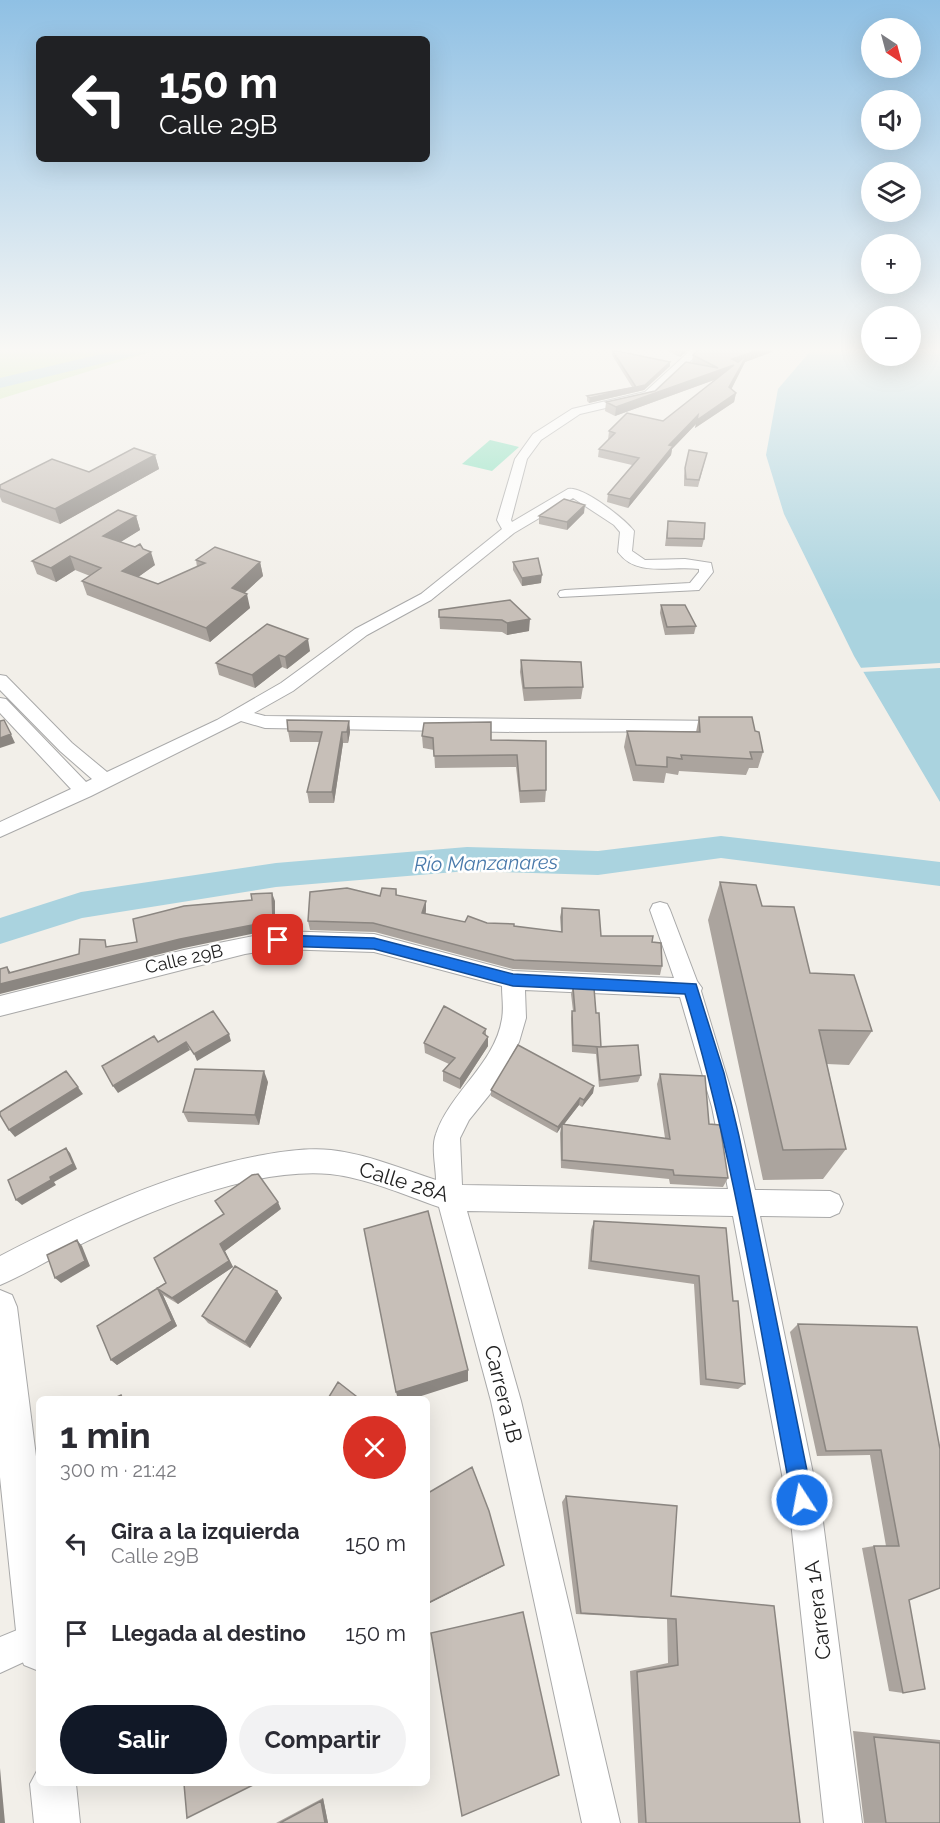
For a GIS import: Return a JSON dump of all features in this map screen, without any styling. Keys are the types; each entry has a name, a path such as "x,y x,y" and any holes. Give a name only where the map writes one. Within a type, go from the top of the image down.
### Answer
{"street":[{"path":"509,530 504,520 521,459 537,437 543,433"},
{"path":"0,830 239,715 286,687 362,632 426,597 509,530 573,492 618,522 627,531 625,552 632,561 644,565 683,563 706,566 706,573 694,587 565,594"},
{"path":"0,680 66,747 105,780"},
{"path":"0,703 84,791"},
{"path":"239,715 265,722 737,727"},
{"name":"Carrera 1A","path":"660,910 691,988 717,1073 744,1203 807,1522 843,1823"},
{"name":"Calle 29B","path":"0,1006 184,959 244,945 278,940 374,943 513,980 691,988"},
{"name":"Carrera 1B","path":"513,980 514,1018 507,1042 481,1086 459,1112 447,1137 450,1198 506,1401 601,1823"},
{"name":"Calle 28A","path":"0,1271 122,1211 180,1189 238,1172 282,1164 329,1162 358,1167 450,1198 830,1204"},
{"path":"0,1307 7,1427 36,1630"},
{"path":"0,1655 36,1645"},
{"path":"53,1786 57,1823"}],"green space":[{"path":"490,440 519,447 492,471 462,464"}],"water":[{"path":"770,433 940,433 940,802 854,656 784,514 766,455"}],"pier":[{"path":"940,663 940,668 861,672 858,668"}],"building":[{"path":"615,433 681,433 669,445 673,446 630,499 608,494 639,458 599,449"},
{"path":"134,448 155,455 55,509 0,489 0,485 52,459 89,472"},
{"path":"689,450 707,453 699,480 686,479 685,468"},
{"path":"564,499 585,505 567,522 539,516"},
{"path":"118,510 136,516 103,536 135,547 140,544 143,549 151,552 122,571 158,584 205,563 196,560 215,547 260,562 232,588 247,594 206,628 82,581 101,568 70,556 51,568 32,561"},
{"path":"668,521 705,523 704,539 667,538"},
{"path":"538,558 542,575 522,578 513,562"},
{"path":"510,600 530,619 507,623 502,620 439,617 439,610"},
{"path":"661,605 685,605 696,626 667,627"},
{"path":"267,624 308,639 285,657 279,655 252,675 216,663"},
{"path":"521,660 581,662 583,687 524,688"},
{"path":"699,717 752,717 755,731 759,732 763,752 750,752 752,759 681,755 682,759 667,757 667,767 636,765 627,731 700,732"},
{"path":"4,720 11,734 0,738 0,721"},
{"path":"287,720 349,721 347,732 342,732 332,792 307,792 322,732 288,731"},
{"path":"491,722 491,740 546,741 546,790 520,791 517,755 434,756 433,738 422,736 424,723"},
{"path":"720,882 756,885 762,906 794,907 810,973 854,975 872,1031 819,1030 846,1149 783,1150"},
{"path":"347,888 380,896 382,888 396,889 396,895 426,901 422,913 465,922 468,916 487,923 514,924 514,926 562,932 562,908 599,910 601,936 653,936 652,942 661,943 662,966 514,960 373,923 308,921 310,892"},
{"path":"272,893 273,921 180,939 0,984 0,969 7,967 9,973 79,954 80,939 105,940 106,947 137,942 133,919 184,906 252,900 251,894"},
{"path":"573,987 594,988 596,1013 599,1013 601,1047 573,1045 572,1011 575,1011"},
{"path":"444,1006 486,1029 483,1033 488,1037 460,1079 443,1071 455,1058 424,1043"},
{"path":"213,1011 229,1034 194,1054 186,1042 113,1086 102,1066 154,1036 158,1042"},
{"path":"518,1045 594,1086 584,1100 580,1098 558,1127 491,1090"},
{"path":"638,1045 641,1075 600,1080 597,1047"},
{"path":"195,1069 264,1071 255,1115 183,1112"},
{"path":"66,1071 78,1087 9,1130 0,1112"},
{"path":"660,1074 705,1076 709,1124 720,1125 728,1178 674,1175 673,1170 562,1160 562,1124 670,1139"},
{"path":"66,1148 73,1164 16,1200 8,1180"},
{"path":"258,1174 278,1202 220,1244 229,1261 172,1298 158,1289 172,1321 111,1360 97,1326 166,1283 154,1258 224,1214 215,1201 252,1175"},
{"path":"428,1211 468,1370 396,1392 364,1229"},
{"path":"594,1221 726,1228 733,1301 738,1301 745,1384 706,1379 699,1276 591,1261"},
{"path":"77,1240 85,1261 55,1278 47,1255"},
{"path":"235,1266 277,1291 245,1342 202,1316"},
{"path":"798,1324 917,1327 940,1449 940,1588 909,1600 925,1689 903,1693 874,1546 899,1546 881,1450 826,1451"},
{"path":"338,1382 356,1396 329,1396"},
{"path":"472,1467 489,1511 504,1565 430,1602 430,1492"},
{"path":"566,1496 677,1506 671,1596 774,1606 800,1823 646,1823 637,1672 678,1665 676,1619 581,1613"},
{"path":"523,1612 559,1775 462,1816 431,1633"},
{"path":"874,1737 940,1743 940,1823 886,1823"},
{"path":"184,1786 251,1786 187,1818"},
{"path":"321,1801 325,1823 280,1823"}],"waterway":[{"name":"Río Manzanares","path":"0,931 81,905 276,875 467,859 598,863 721,847 940,874"}],"route":[{"path":"278,940 374,943 513,980 691,988 717,1073 731,1136 802,1500"}]}
